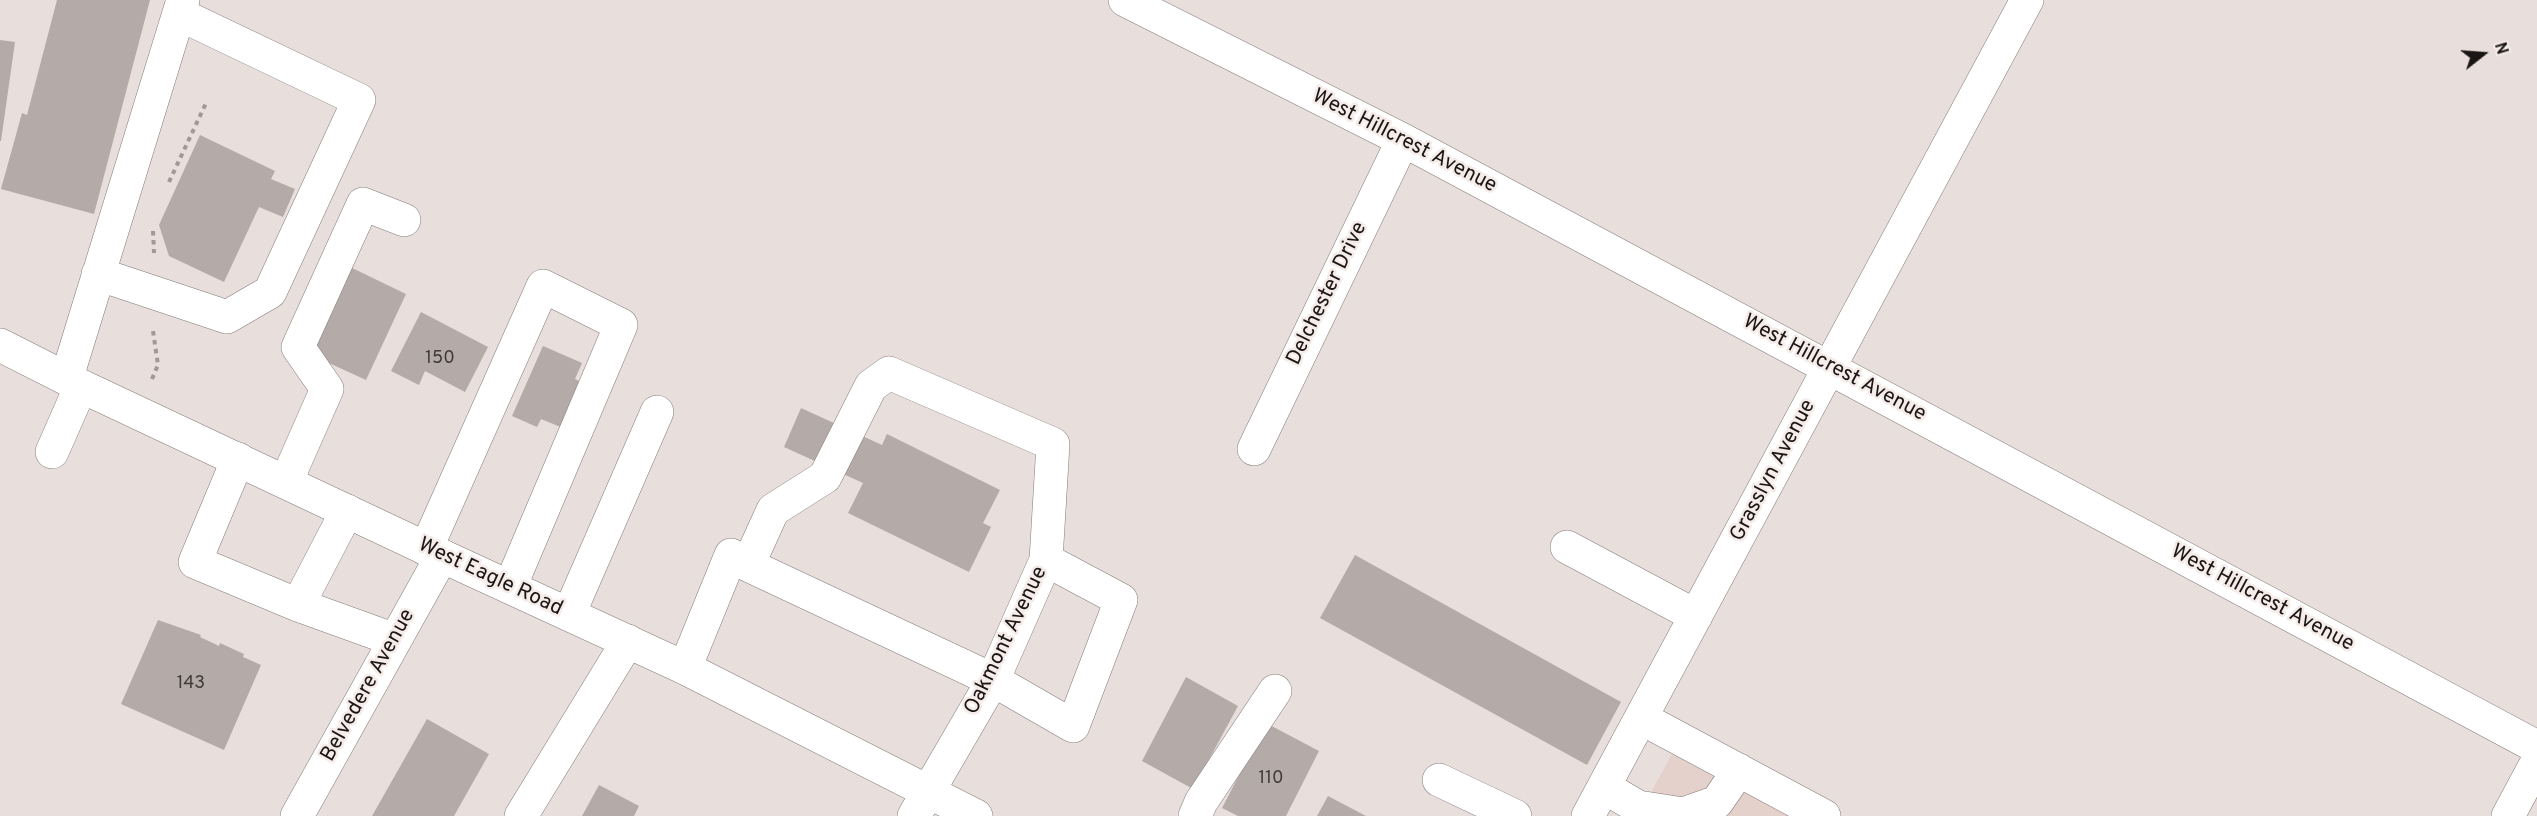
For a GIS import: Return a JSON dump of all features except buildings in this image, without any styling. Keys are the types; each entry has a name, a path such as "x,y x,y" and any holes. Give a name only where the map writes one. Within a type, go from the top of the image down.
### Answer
{"street":[{"name":"West Hillcrest Avenue","path":"1125,0 1403,140 2537,747"},
{"name":"Grasslyn Avenue","path":"1588,816 2027,0"},
{"path":"52,452 74,382 98,274 181,7 359,100 270,292 227,317 98,274"},
{"name":"Delchester Drive","path":"1254,449 1403,140"},
{"path":"286,482 327,389 298,347 330,275 363,204 404,220"},
{"name":"Belvedere Avenue","path":"297,816 395,640 434,552 543,286 621,325 510,587"},
{"name":"West Eagle Road","path":"0,345 347,511 685,668 921,803 976,816"},
{"name":"Oakmont Avenue","path":"748,565 773,510 825,477 871,386 889,373 1053,444 1046,560 993,680 921,803"},
{"path":"568,614 657,411"},
{"path":"238,459 195,562 298,605 395,640"},
{"path":"298,605 347,511"},
{"path":"1567,547 1696,616"},
{"path":"685,668 731,555 993,680 1073,726 1121,600 1046,560"},
{"path":"521,816 628,641"},
{"path":"1195,816 1201,802 1275,691"},
{"path":"1641,718 1824,816"},
{"path":"2508,816 2537,762"},
{"path":"1604,787 1638,807 1683,814 1716,802 1739,770"},
{"path":"1439,780 1515,816"}],"shaded area":[{"path":"1677,745 1806,816 1638,816"}]}
